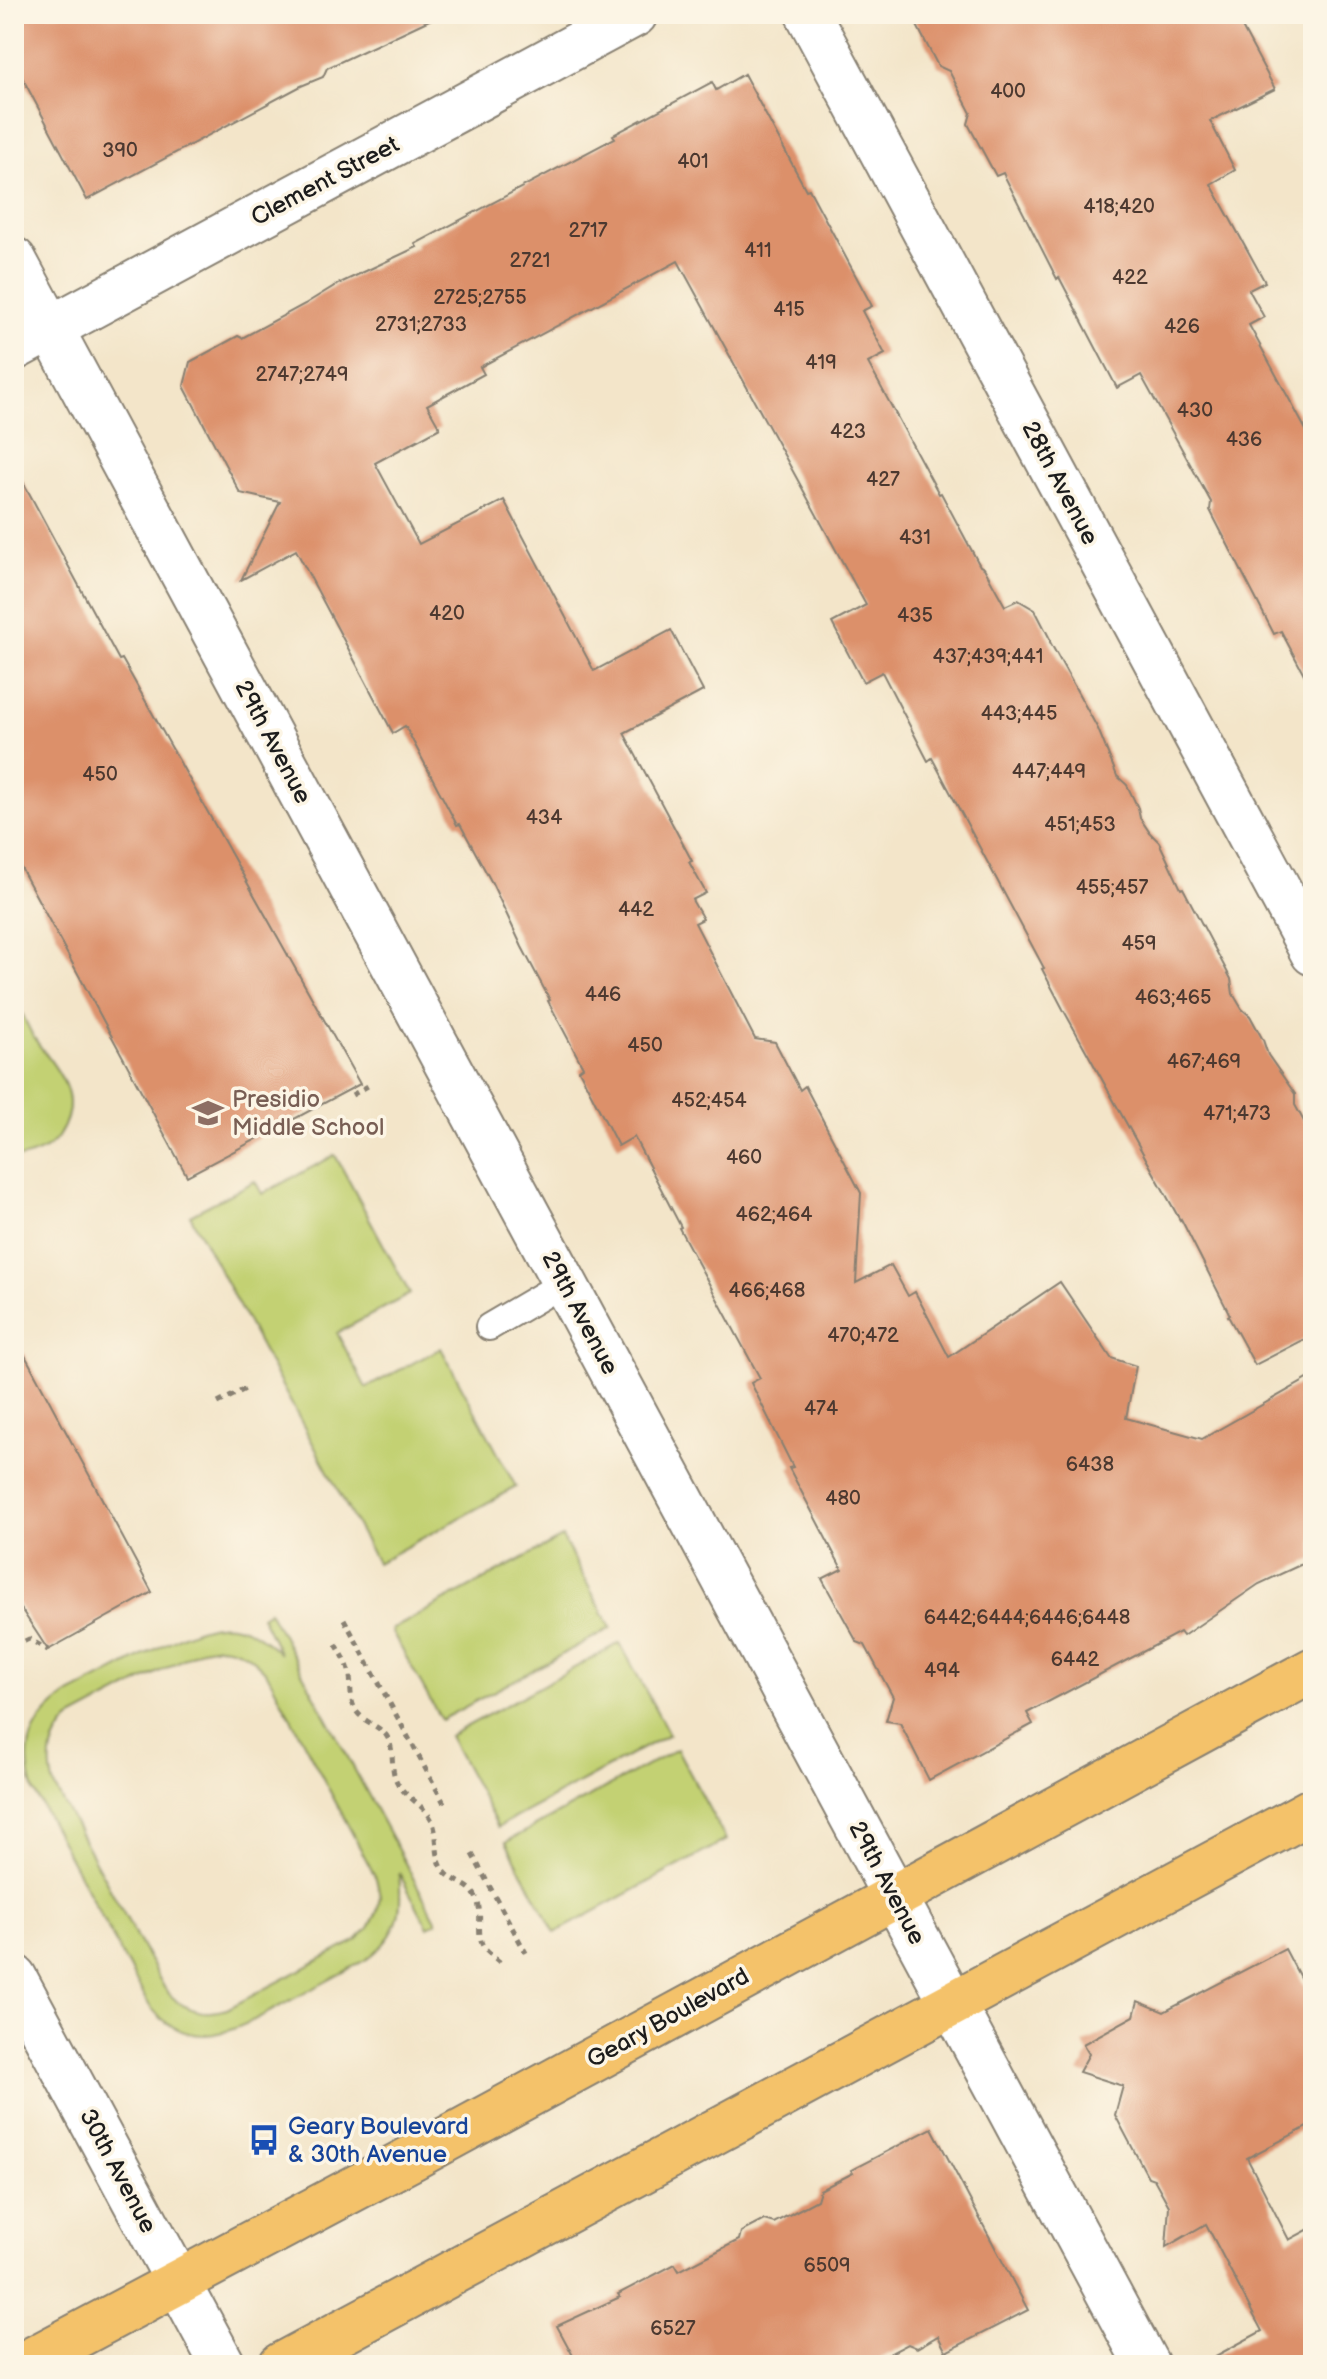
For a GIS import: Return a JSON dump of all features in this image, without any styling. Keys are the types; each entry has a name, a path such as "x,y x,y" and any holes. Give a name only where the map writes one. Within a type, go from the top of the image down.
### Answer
{"main road":[{"name":"Geary Boulevard","path":"22,2365 412,2158 1313,1670"},
{"path":"281,2365 1313,1810"}],"street":[{"name":"Clement Street","path":"32,338 635,14"},
{"name":"28th Avenue","path":"808,14 1313,953"},
{"name":"29th Avenue","path":"14,260 32,338 564,1283 1147,2365"},
{"name":"30th Avenue","path":"14,1977 223,2365"}],"lane":[{"path":"489,1327 564,1283"}],"path":[{"path":"352,1095 368,1086"},
{"path":"218,1403 249,1387"},
{"path":"344,1619 444,1803"},
{"path":"14,1646 29,1639 48,1650"},
{"path":"336,1644 350,1672 353,1706 360,1716 386,1735 398,1786 432,1819 437,1858 445,1873 472,1891 480,1909 483,1947 503,1965"},
{"path":"472,1854 526,1953"}],"green space":[{"path":"14,996 33,1036 65,1084 69,1107 65,1125 54,1142 26,1157 14,1158"},
{"path":"335,1155 410,1294 337,1333 366,1388 441,1348 516,1487 377,1563 190,1215 255,1181 262,1194"},
{"path":"562,1537 611,1628 441,1720 391,1630"},
{"path":"269,1611 437,1922 428,1927 399,1873 397,1921 386,1940 367,1959 255,2020 237,2028 201,2035 183,2032 166,2022 149,2005 34,1791 28,1762 29,1749 44,1715 66,1696 184,1635 216,1625 231,1625 263,1639 280,1654 261,1616","holes":["218,1646 245,1654 267,1673 376,1878 380,1896 369,1928 357,1940 227,2009 209,2012 185,2006 165,1989 54,1786 51,1759 54,1742 70,1719 202,1649"]},
{"path":"620,1643 669,1734 498,1827 449,1736"},
{"path":"677,1749 726,1840 555,1933 506,1842"}],"building":[{"path":"14,14 442,14 327,68 323,77 87,200 14,62"},
{"path":"911,14 1235,14 1275,89 1210,121 1235,170 1211,184 1265,282 1249,290 1264,317 1249,325 1313,443 1313,691 1281,631 1274,634 1210,510 1211,502 1141,375 1117,388 1003,173 996,176 968,124 971,113 949,71 938,66"},
{"path":"744,74 872,306 862,311 885,354 868,363 939,494 1005,606 1018,600 1035,610 1098,729 1117,776 1127,785 1140,818 1159,842 1231,979 1233,994 1250,1016 1268,1055 1295,1094 1295,1105 1313,1138 1313,1335 1255,1365 1181,1219 1063,1009 932,758 928,761 882,672 863,682 832,623 866,605 678,261 480,367 484,374 427,405 440,428 375,463 419,544 504,500 594,671 671,630 703,691 624,733 706,893 692,900 703,919 695,923 755,1039 775,1042 800,1090 805,1086 861,1193 856,1283 891,1265 908,1296 915,1292 949,1357 1060,1282 1111,1358 1136,1366 1126,1418 1202,1439 1313,1376 1313,1559 1259,1584 1183,1636 1180,1632 1027,1713 1033,1724 929,1780 900,1723 886,1721 893,1697 865,1645 857,1642 822,1579 842,1569 789,1468 793,1467 751,1383 760,1378 634,1137 618,1146 579,1070 583,1067 492,883 460,824 457,825 405,726 393,733 296,550 241,580 280,502 240,493 184,386 190,362 238,336 242,338 336,285 417,247 415,244 615,138 613,135 712,82 716,90"},
{"path":"14,465 119,660 122,659 360,1084 187,1176 14,855"},
{"path":"14,1335 152,1592 48,1650 14,1598"},
{"path":"1285,1949 1313,2002 1313,2124 1247,2158 1289,2240 1313,2227 1313,2365 1199,2365 1262,2331 1206,2224 1166,2247 1169,2206 1154,2179 1148,2177 1115,2115 1123,2086 1079,2072 1089,2054 1083,2044 1134,2016 1138,2001 1164,2012"},
{"path":"932,2128 1028,2310 946,2352 938,2336 917,2348 908,2344 868,2365 578,2365 557,2326 620,2297 618,2294 675,2264 679,2271 739,2240 741,2232 764,2220 774,2223 817,2200 820,2190 853,2173 851,2170"}],"place":[{"name":"Presidio Middle School","path":"208,1113"},
{"name":"Geary Boulevard & 30th Avenue","path":"264,2140"}]}
